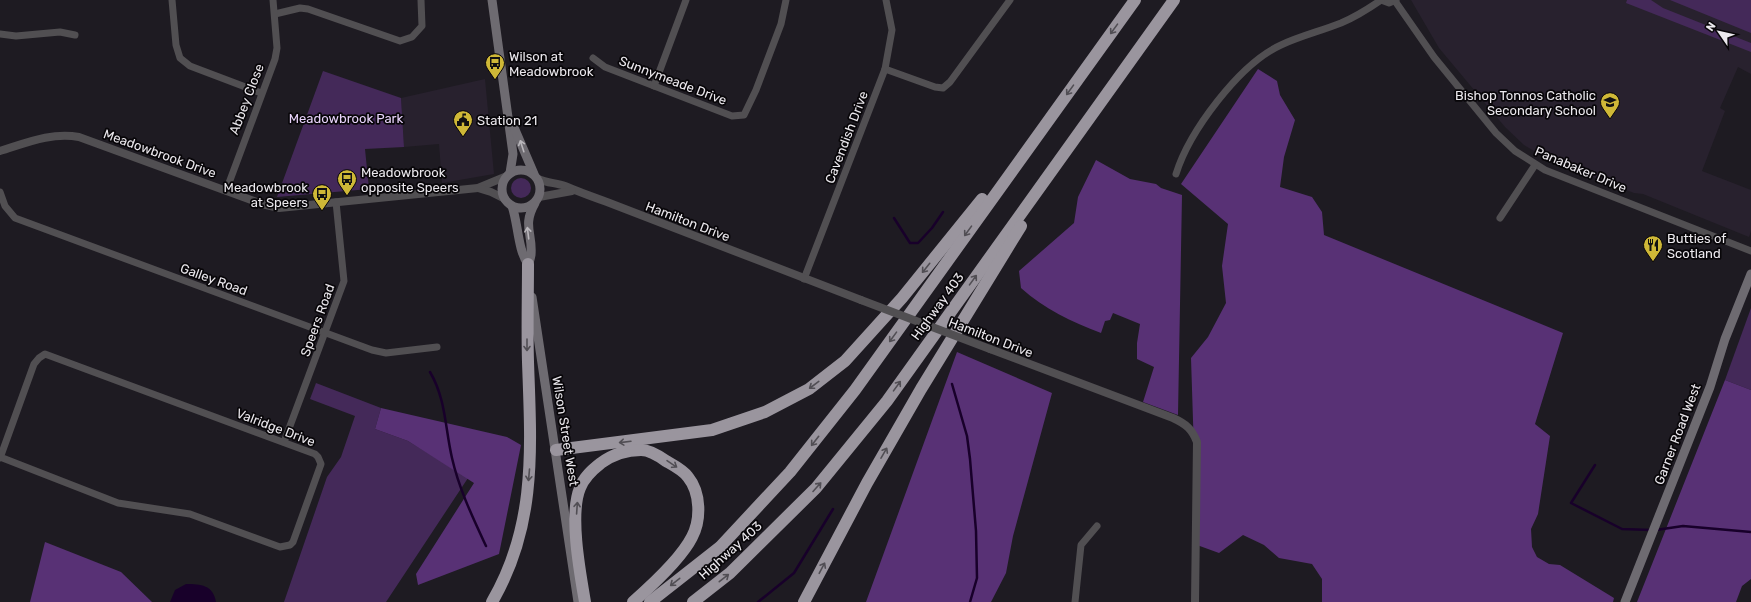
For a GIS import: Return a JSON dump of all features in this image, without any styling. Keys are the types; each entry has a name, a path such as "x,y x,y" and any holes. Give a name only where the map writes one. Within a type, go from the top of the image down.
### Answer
{"highway":[{"path":"556,450 712,430 765,412 809,389 845,362 902,298 964,220 1032,142 1135,0"},
{"name":"Highway 403","path":"693,602 730,573 816,488 886,401 1174,0"},
{"name":"Highway 403","path":"650,602 720,547 790,472 855,390 1032,142"},
{"path":"804,602 867,482 921,389 1066,150"},
{"path":"492,602 503,583 517,544 527,503 531,458 527,352 528,264"},
{"path":"585,602 576,530 576,506 580,488 589,472 608,458 627,452 642,450 659,456 688,477 696,493 699,518 692,538 673,562 633,602"}],"main road":[{"path":"492,0 510,118 513,154 508,174 502,187 505,199 512,206 524,208 537,200 540,191 536,176 510,118"},
{"path":"508,174 522,169 536,176"},
{"name":"Wilson Street West","path":"537,200 530,212 527,225 531,255 528,264 578,602"},
{"name":"Wilson Street West","path":"512,206 518,226 522,257 528,264"},
{"name":"Garner Road West","path":"1625,602 1705,401 1725,339 1751,274"}],"street":[{"path":"172,0 176,45 180,58 190,66 261,92"},
{"name":"Abbey Close","path":"226,191 277,48 274,0"},
{"path":"275,14 300,8 308,9 400,41 412,37 422,26 421,0"},
{"path":"654,86 686,0"},
{"name":"Sunnymeade Drive","path":"593,58 604,67 732,116 744,115 756,90 778,32 786,0"},
{"name":"Cavendish Drive","path":"804,278 885,69 892,30 886,0"},
{"path":"885,69 935,87 943,88 950,82 1010,0"},
{"path":"1176,174 1186,147 1229,88 1247,67 1280,45 1340,23 1365,11 1381,0 1389,3 1396,0"},
{"name":"Panabaker Drive","path":"1396,0 1434,57 1507,145 1535,164 1751,251"},
{"path":"0,34 16,36 60,32 75,35"},
{"name":"Meadowbrook Drive","path":"0,151 46,137 73,136 88,139 226,191 262,204 279,208 478,188 508,174"},
{"path":"1500,218 1535,164"},
{"name":"Hamilton Drive","path":"536,176 549,183 565,186 572,191 601,200 1173,418 1185,424 1193,430 1197,442 1195,602"},
{"name":"Meadowbrook Drive","path":"478,188 491,192 505,199"},
{"name":"Hamilton Drive","path":"537,200 572,191"},
{"name":"Galley Road","path":"0,192 7,210 20,220 325,333 379,352 386,353 437,347"},
{"name":"Speers Road","path":"284,442 325,333 344,277 336,202"},
{"name":"Valridge Drive","path":"45,354 315,454 321,464 293,542 285,547 280,547 190,514 118,502 0,458 34,364 38,358 45,354"},
{"path":"1075,602 1081,545 1097,526"}],"shaded area":[{"name":"Bishop Tonnos Catholic Secondary School","path":"1411,0 1751,0 1751,74 1738,67 1720,108 1725,111 1702,171 1751,190 1751,231 1749,237 1643,194 1634,193 1549,160 1524,145 1505,127 1439,48"},
{"path":"1258,69 1277,81 1280,95 1295,120 1284,157 1280,187 1312,197 1322,212 1324,235 1563,333 1535,424 1550,436 1538,514 1531,529 1532,547 1537,557 1549,564 1560,565 1614,598 1613,602 1322,602 1322,579 1312,564 1279,558 1264,545 1243,535 1219,553 1197,545 1191,358 1208,337 1226,303 1222,266 1228,224 1181,184"},
{"path":"485,79 494,174 442,183 439,144 404,147 401,98"},
{"path":"1096,160 1130,179 1156,184 1161,188 1182,195 1178,415 1143,402 1154,367 1137,359 1137,343 1140,324 1113,313 1110,320 1105,321 1101,333 1049,309 1021,288 1019,271 1074,223 1078,197"},
{"path":"957,352 1052,393 1013,536 1006,573 991,602 866,602"},
{"path":"1725,380 1751,390 1751,579 1742,586 1736,602 1637,602"},
{"path":"381,408 507,437 521,445 499,554 418,585 416,574 474,483 408,441 375,429"},
{"path":"45,542 121,572 152,602 30,602"},
{"path":"186,584 197,584 206,587 212,592 216,602 170,602 175,590"}],"green space":[{"path":"1627,0 1651,0 1663,8 1751,43 1751,52 1626,3"},
{"path":"1670,0 1751,0 1751,33"},
{"name":"Meadowbrook Park","path":"323,71 401,98 404,147 365,149 369,189 277,197"},
{"path":"517,178 525,178 531,184 531,192 525,198 517,198 511,192 511,184"},
{"path":"1751,308 1751,390 1725,380"},
{"path":"316,383 381,408 375,429 408,441 468,478 386,602 284,602 327,477 341,457 355,416 310,399"}],"waterway":[{"path":"894,218 910,243 918,243 932,228 943,212"},
{"path":"430,372 442,403 452,458 458,481 486,546"},
{"path":"952,384 967,436 976,531 977,578 970,602"},
{"path":"1595,465 1571,503 1622,529 1651,530"},
{"path":"758,602 794,573 833,509"},
{"path":"1656,530 1683,526 1751,532"}],"place":[{"name":"Wilson at Meadowbrook","path":"495,80"},
{"name":"Bishop Tonnos Catholic Secondary School","path":"1610,119"},
{"name":"Station 21","path":"463,137"},
{"name":"Meadowbrook opposite Speers","path":"347,196"},
{"name":"Meadowbrook at Speers","path":"322,211"},
{"name":"Butties of Scotland","path":"1653,262"}]}
